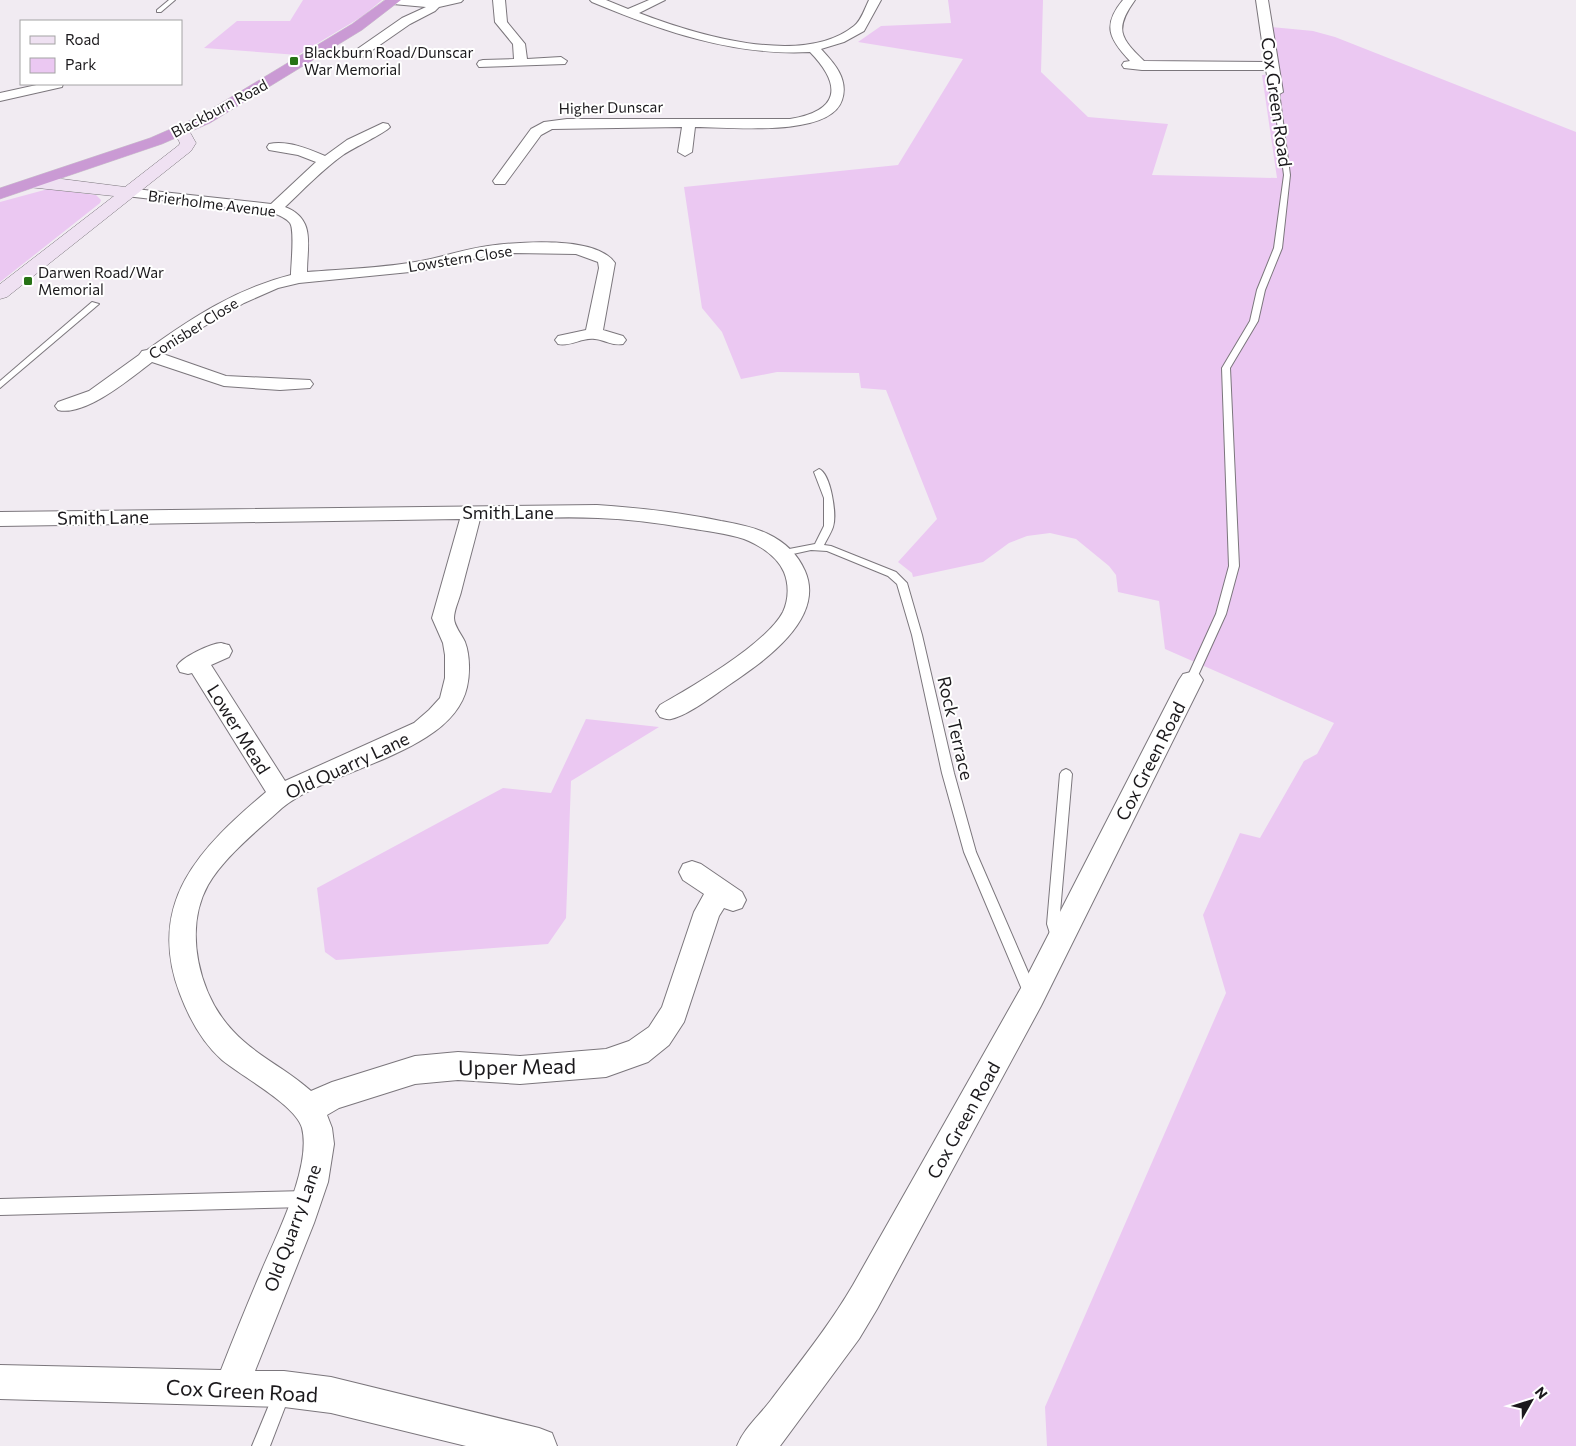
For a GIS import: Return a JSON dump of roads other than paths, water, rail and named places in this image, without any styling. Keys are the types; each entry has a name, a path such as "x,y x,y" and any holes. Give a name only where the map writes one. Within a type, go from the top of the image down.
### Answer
{"highway":[{"name":"Blackburn Road","path":"0,194 156,141 182,130 232,105 357,28 394,0"}],"main road":[{"path":"0,293 188,143 182,130"},
{"path":"156,141 169,149 172,156"},
{"path":"34,183 54,183 126,192"}],"street":[{"path":"394,0 435,4 457,0"},
{"path":"499,0 501,22 519,44 521,62"},
{"path":"596,0 676,31 745,46 782,49 813,48 840,39 860,28 875,0"},
{"path":"628,13 660,0"},
{"path":"1129,0 1117,17 1114,25 1122,45 1142,66"},
{"name":"Cox Green Road","path":"1262,0 1276,92"},
{"path":"357,55 406,21 431,9 435,4"},
{"name":"Higher Dunscar","path":"500,181 536,132 549,125 567,123 790,123 827,113 834,106 841,82 813,48"},
{"path":"483,64 561,60"},
{"path":"1128,65 1271,66"},
{"path":"0,97 53,85"},
{"path":"685,152 689,123"},
{"path":"275,209 325,161 353,141 383,126"},
{"path":"276,146 302,151 325,161"},
{"name":"Brierholme Avenue","path":"126,192 275,209 289,214 297,220 300,227 299,278"},
{"name":"Lowstern Close","path":"299,278 420,266 500,249 577,249 597,255 607,263 594,333"},
{"name":"Conisber Close","path":"64,406 101,397 148,355 238,299 272,285 299,278"},
{"path":"564,340 594,333 617,340"},
{"path":"148,355 224,381 278,391 304,384"},
{"name":"Smith Lane","path":"0,519 597,511 679,520 742,532 764,540 784,553 798,578 799,594 796,608 787,624 752,655 719,680 666,708"},
{"name":"Old Quarry Lane","path":"231,1387 306,1199 319,1151 317,1128 307,1109 292,1094 240,1058 220,1039 202,1011 192,989 182,949 184,916 197,881 219,852 281,795 422,729 439,716 452,699 457,684 457,660 454,645 443,618 472,512"},
{"name":"Lower Mead","path":"221,651 193,664 281,795"},
{"name":"Cox Green Road","path":"755,1446 773,1427 847,1327 1031,997 1191,680"},
{"name":"Upper Mead","path":"307,1109 332,1096 415,1070 458,1066 529,1069 606,1063 638,1052 658,1036 674,1013 707,912 727,896 692,872"},
{"name":"Cox Green Road","path":"0,1382 284,1389 331,1395 539,1446"}],"lane":[{"path":"159,11 172,0"},
{"name":"Cox Green Road","path":"1191,680 1221,614 1234,566 1226,368 1254,321 1261,290 1278,248 1287,174 1276,92"},
{"path":"0,385 94,304"},
{"path":"818,547 830,526 829,498 819,472"},
{"name":"Rock Terrace","path":"784,553 818,547 828,548 892,574 902,583 917,635 948,773 968,843 1031,997"},
{"path":"1059,943 1053,924 1066,774"},
{"path":"0,1207 306,1199"},
{"path":"261,1446 284,1389"}],"place":[{"name":"Blackburn Road/Dunscar War Memorial","path":"294,61"},
{"name":"Darwen Road/War Memorial","path":"28,281"}]}
